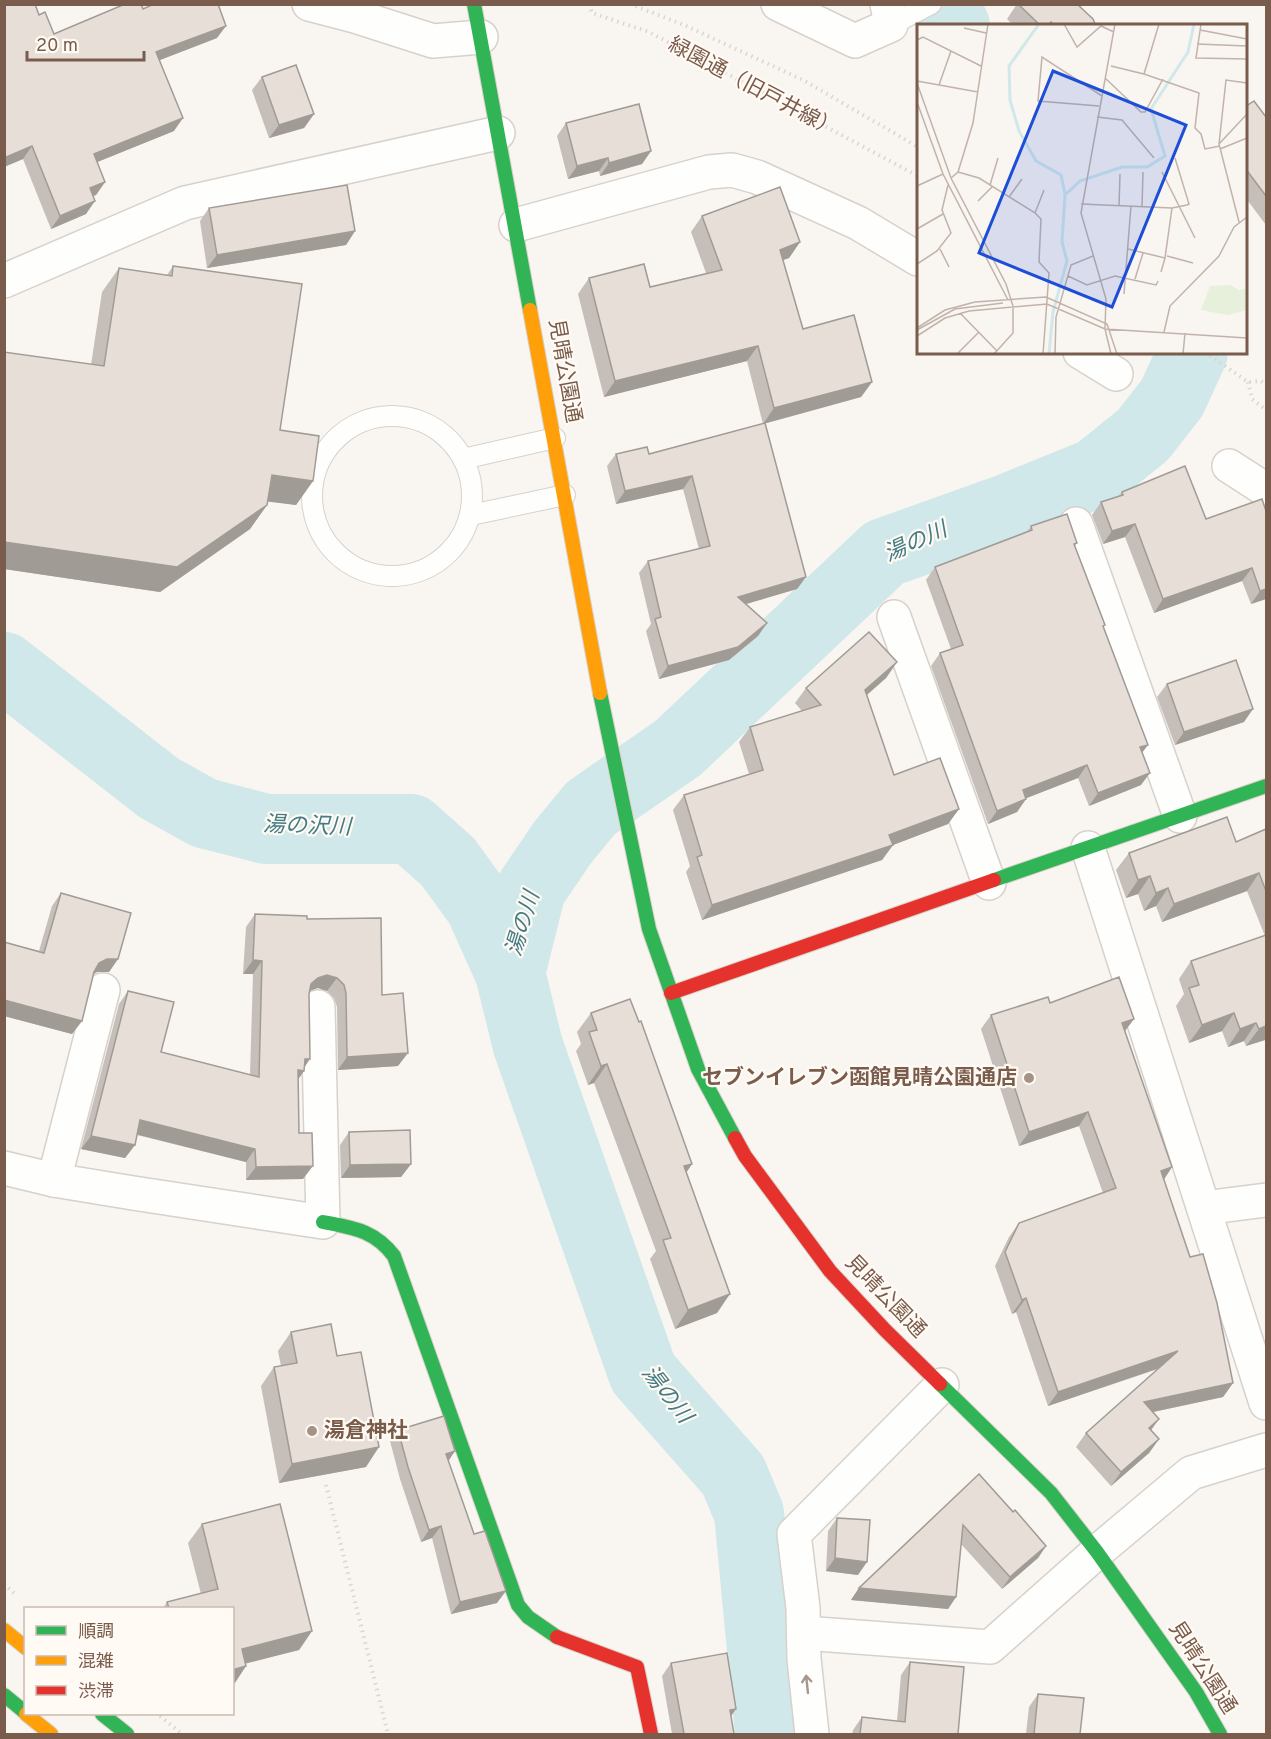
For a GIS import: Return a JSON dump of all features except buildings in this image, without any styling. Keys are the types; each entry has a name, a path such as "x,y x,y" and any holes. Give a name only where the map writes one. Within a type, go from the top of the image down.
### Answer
{"street":[{"path":"309,4 433,41 481,38"},
{"name":"見晴公園通","path":"474,4 626,827 649,929 698,1069 751,1165 830,1271 885,1330 1051,1493 1097,1552 1196,1692 1220,1734"},
{"path":"778,4 855,41 896,15"},
{"path":"4,281 185,203 498,133"},
{"path":"516,225 709,172 732,170 757,177 858,224 917,258"},
{"path":"1083,354 1116,374"},
{"path":"1229,466 1266,490"},
{"path":"1076,524 1180,816"},
{"path":"894,617 989,883"},
{"path":"671,993 1266,786"},
{"path":"1088,848 1266,1403"},
{"path":"54,1180 103,990"},
{"path":"318,1007 323,1222"},
{"path":"4,1168 54,1180 323,1222 372,1234 385,1242 394,1256 518,1605 525,1615 540,1628 557,1637 637,1667 651,1734"},
{"path":"1204,1208 1266,1200"},
{"path":"812,1734 794,1534 942,1385"},
{"path":"804,1633 990,1647 1191,1473 1266,1450"},
{"path":"4,1630 24,1646"},
{"path":"4,1695 24,1711"},
{"path":"28,1715 51,1734"},
{"path":"104,1715 127,1734"}],"lane":[{"path":"896,15 931,4"},
{"path":"384,416 410,417 434,427 453,443 467,465 473,490 471,515 460,539 442,559 417,573 390,577 363,571 339,557 321,536 312,510 312,482 321,456 337,436 359,422 384,416"},
{"path":"463,459 555,438"},
{"path":"471,515 565,495"}],"path":[{"name":"緑園通（旧戸井線）","path":"589,4 592,13 649,32 917,175"},
{"path":"630,4 684,25 803,80 917,146"},
{"path":"1208,354 1248,382 1261,381 1266,385"},
{"path":"1248,382 1252,399 1266,410"},
{"path":"326,1485 388,1734"},
{"path":"159,1715 182,1734"}],"waterway":[{"name":"湯の川","path":"943,4 954,24"},
{"name":"湯の川","path":"770,1734 749,1513 733,1475 643,1373 528,1046 510,973 531,889 563,842 591,808 678,748 884,553 1007,509 1096,473 1143,435 1172,398 1192,354"},
{"name":"湯の沢川","path":"4,667 159,788 204,813 266,829 411,829 448,862 480,906 510,973"}],"traffic: fast":[{"path":"474,4 530,310"},
{"path":"600,693 649,929 698,1069 735,1138"},
{"path":"994,880 1266,786"},
{"path":"323,1222 371,1235 394,1256 518,1605 528,1617 557,1637"},
{"path":"940,1384 1051,1493 1097,1552 1196,1692 1220,1734"},
{"path":"4,1695 24,1711"},
{"path":"103,1715 127,1734"}],"traffic: slow":[{"path":"530,310 600,693"},
{"path":"4,1630 24,1646"},
{"path":"27,1715 51,1734"}],"traffic: jam":[{"path":"671,993 994,880"},
{"path":"735,1138 745,1156 830,1271 940,1384"},
{"path":"557,1637 637,1667 651,1734"}],"place":[{"name":"セブンイレブン函館見晴公園通店","path":"1029,1078"},
{"name":"湯倉神社","path":"312,1431"}]}
